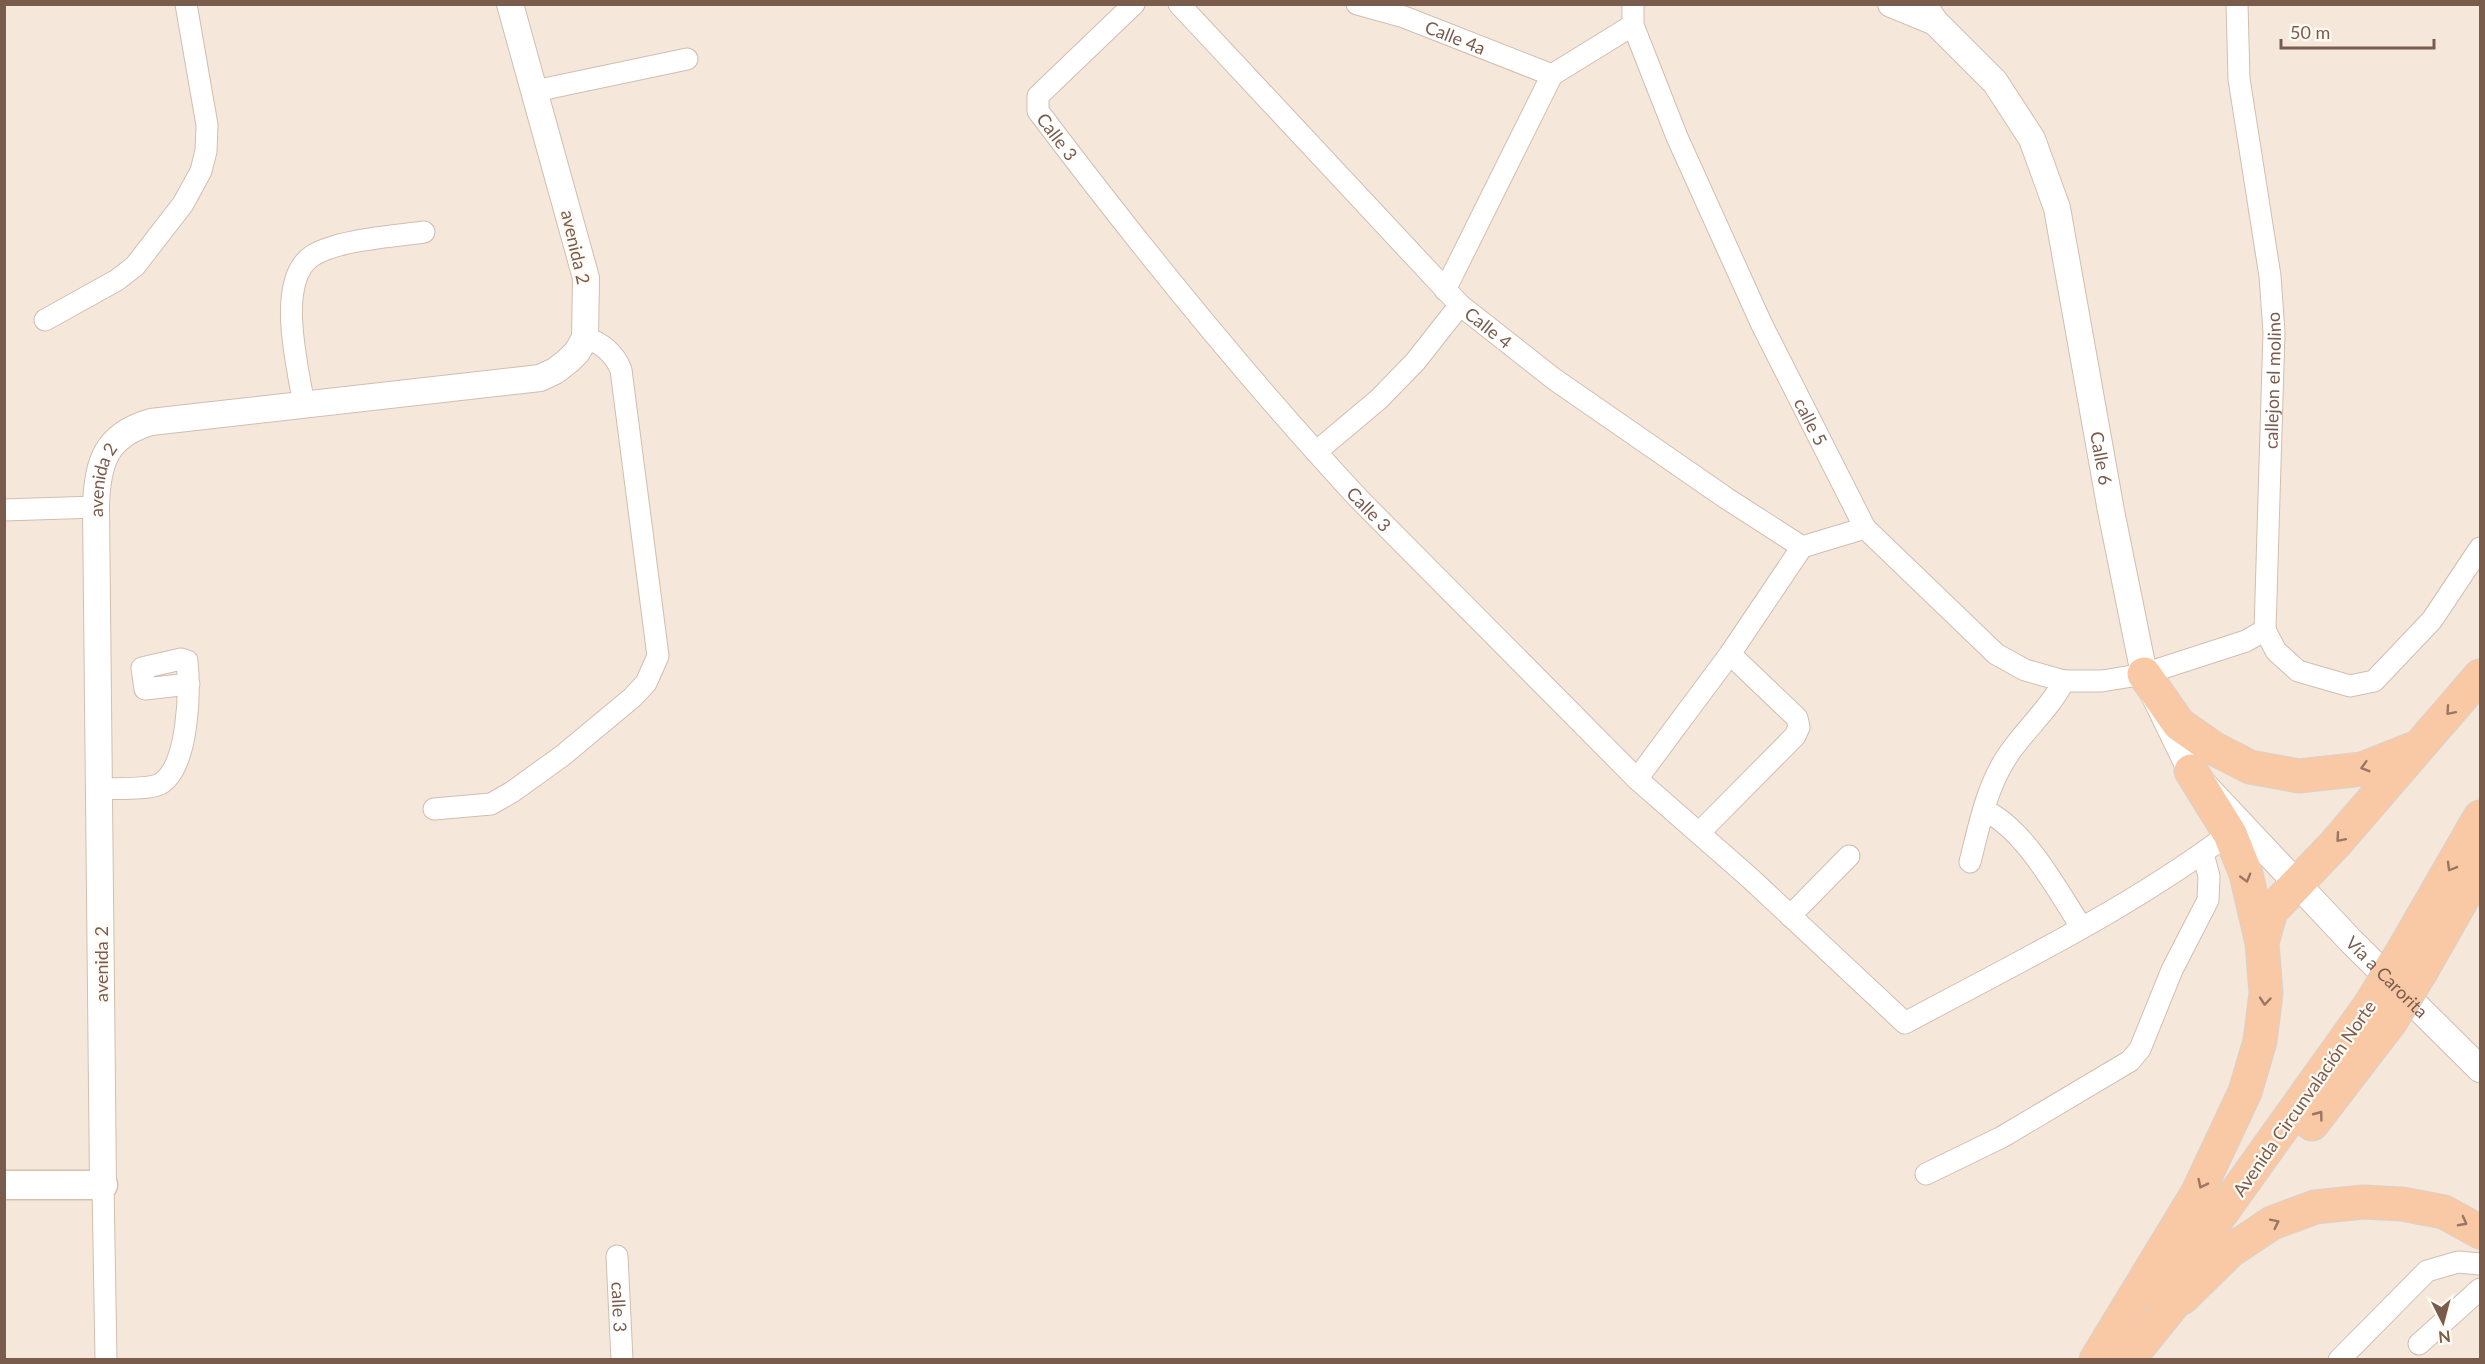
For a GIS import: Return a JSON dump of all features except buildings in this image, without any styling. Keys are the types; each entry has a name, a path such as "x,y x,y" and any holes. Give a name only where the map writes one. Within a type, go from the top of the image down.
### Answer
{"highway":[{"path":"2144,674 2179,724 2213,748 2250,767 2299,776 2362,769 2420,747"},
{"path":"2262,943 2271,911 2420,747 2481,676"},
{"path":"2098,1359 2198,1192 2245,1092 2260,1041 2266,993 2262,943 2236,829 2191,771"},
{"name":"Avenida Circunvalación Norte","path":"2413,959 2481,817"},
{"name":"Avenida Circunvalación Norte","path":"2128,1359 2166,1314 2380,1013 2413,959 2481,868"},
{"name":"Avenida Circunvalación Norte","path":"2098,1359 2215,1222 2380,1013"},
{"path":"2166,1314 2230,1251 2272,1223 2315,1207 2363,1202 2402,1204 2444,1212 2481,1232"}],"main road":[{"path":"4,1185 103,1185"}],"street":[{"path":"45,320 117,280 135,266 183,204 201,171 206,151 207,125 186,4"},
{"name":"avenida 2","path":"106,1359 96,507 96,482 101,462 109,448 131,428 151,422 540,378 555,371 577,352 585,338 586,278 510,4"},
{"name":"Calle 3","path":"1134,4 1038,96 1038,111 1119,218 1359,500 1637,779 1699,833 1905,1023 2082,928"},
{"name":"Calle 4","path":"1179,4 1460,305 1554,379 1726,498 1802,547"},
{"name":"Calle 4a","path":"1357,4 1404,17 1552,75"},
{"name":"Calle 6","path":"1891,4 1929,13 1995,82 2032,139 2057,208 2111,511 2144,674 2191,771"},
{"name":"callejon el molino","path":"2237,4 2239,79 2270,276 2274,332 2265,630"},
{"path":"1445,290 1552,75 1633,15"},
{"name":"calle 5","path":"1633,15 1677,137 1762,325 1864,528 1996,654 2025,670 2064,681 2102,681 2144,674"},
{"path":"535,91 687,59"},
{"path":"304,405 291,328 291,307 302,267 312,255 331,248 424,232"},
{"path":"1316,452 1379,399 1408,369 1460,305"},
{"path":"434,809 491,804 512,792 562,756 633,698 654,669 658,656 621,370 618,361 598,342 585,338"},
{"path":"4,510 96,507"},
{"path":"1637,779 1730,654 1802,547 1864,528"},
{"path":"2144,674 2246,641 2265,630 2276,651 2298,671 2350,686 2374,681 2432,621 2481,548"},
{"path":"1699,833 1795,736 1799,727 1797,718 1730,654"},
{"path":"1970,862 1992,784 2006,758 2053,700 2064,681"},
{"path":"100,789 158,785 169,777 184,733 189,684"},
{"path":"1984,810 2004,822 2032,853 2082,928 2203,854 2236,829 2298,882"},
{"path":"1926,1174 2002,1137 2130,1061 2148,1034 2172,970 2208,900 2209,876 2203,854"},
{"path":"1790,916 1849,856"},
{"name":"Vía a Carorita","path":"2298,882 2350,940 2481,1069"},
{"name":"calle 3","path":"617,1256 622,1359"},
{"path":"2339,1359 2427,1271 2458,1262 2481,1264"},
{"path":"2419,1344 2481,1289"}],"shaded area":[{"path":"5,5 2480,5 2480,1359 5,1359"}]}
